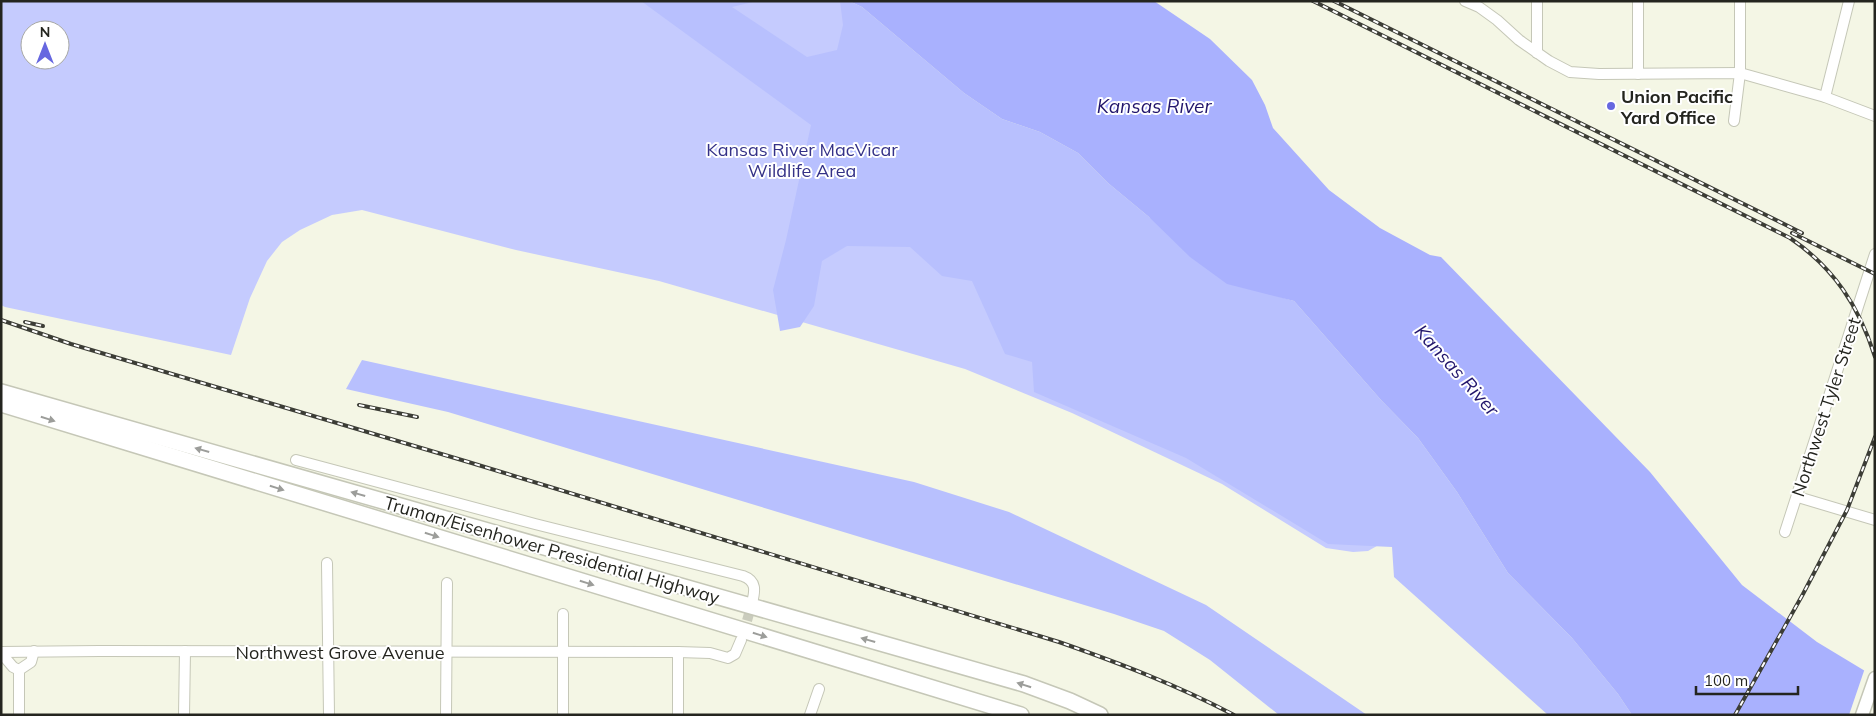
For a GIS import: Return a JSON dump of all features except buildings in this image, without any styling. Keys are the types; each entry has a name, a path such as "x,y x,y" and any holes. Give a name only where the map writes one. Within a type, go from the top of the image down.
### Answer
{"highway":[{"name":"Truman/Eisenhower Presidential Highway","path":"1,392 1024,684 1070,701 1100,715"},
{"name":"Truman/Eisenhower Presidential Highway","path":"1,404 1021,715"}],"main road":[{"path":"1862,715 1875,678"}],"street":[{"path":"1465,1 1479,4 1519,40 1549,62 1570,72 1599,74 1740,73 1826,97 1875,116"},
{"path":"1537,1 1537,53"},
{"path":"1638,1 1638,74"},
{"path":"1734,121 1740,73 1740,1"},
{"path":"1826,97 1849,1"},
{"name":"Northwest Tyler Street","path":"1785,532 1875,254"},
{"path":"296,460 536,524 743,576 748,578 755,586 756,590 752,602"},
{"path":"1798,496 1875,520"},
{"path":"327,563 329,715"},
{"path":"446,715 447,583"},
{"path":"563,614 563,715"},
{"name":"Northwest Grove Avenue","path":"1,652 678,652 705,653 728,658 735,654 741,640"},
{"path":"20,670 31,662 34,651"},
{"path":"184,715 185,651"},
{"path":"1,652 13,667 20,670"},
{"path":"678,652 678,715"},
{"path":"19,715 20,670"},
{"path":"810,715 819,689"}],"green space":[{"name":"Kansas River MacVicar Wildlife Area","path":"1,1 849,1 1391,538 1368,551 1353,552 1326,548 1222,484 1072,413 965,369 659,281 516,250 362,210 332,215 300,230 282,242 267,261 250,298 231,355 1,305"}],"shaded area":[{"path":"641,1 757,1 732,7 807,57 837,50 843,25 840,1 849,1 862,7 964,93 1002,119 1040,132 1078,153 1108,183 1149,217 1270,294 1294,301 1381,400 1418,438 1457,492 1508,573 1572,638 1618,694 1632,715 1548,715 1394,577 1392,547 1328,544 1186,458 1034,392 1032,362 1005,354 972,281 942,276 910,247 847,246 822,261 814,306 800,327 780,331 773,290 811,125"},
{"path":"362,360 914,482 1009,512 1206,605 1367,715 1279,715 1210,660 1164,631 1114,614 448,412 346,389"}],"water":[{"name":"Kansas River","path":"849,1 1154,1 1210,39 1252,80 1265,105 1273,128 1329,190 1380,228 1430,255 1441,257 1650,472 1742,585 1817,642 1875,677 1875,715 1632,715 1618,694 1572,638 1508,573 1457,492 1418,438 1381,400 1294,301 1227,284 1190,257 1149,217 1108,183 1078,153 1040,132 1002,119 964,93 862,7"}],"pier":[{"path":"1865,668 1875,674 1875,715 1849,715"}],"tunnel":[{"path":"743,635 752,603"}],"railway":[{"path":"1313,1 1790,238 1820,262 1843,290 1861,321 1875,357"},
{"path":"1334,1 1802,233"},
{"path":"1792,233 1875,274"},
{"path":"1,320 71,344 465,461 1059,642 1148,675 1234,715"},
{"path":"25,322 43,326"},
{"path":"359,405 417,417"},
{"path":"1735,715 1803,594 1847,510 1875,437"}],"place":[{"name":"Union Pacific Yard Office","path":"1611,106"}]}
